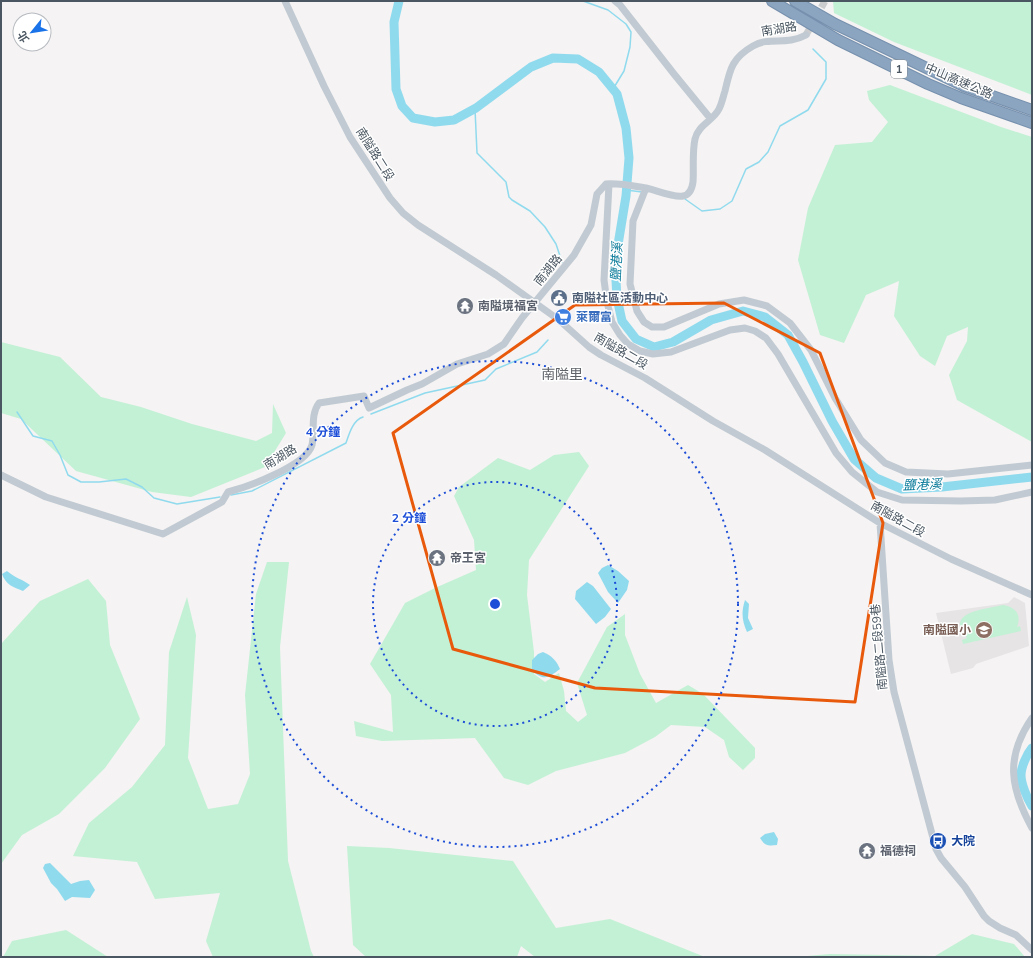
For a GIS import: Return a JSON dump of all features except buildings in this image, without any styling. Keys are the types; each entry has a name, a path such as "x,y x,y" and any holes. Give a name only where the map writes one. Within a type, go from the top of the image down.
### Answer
{"highway":[{"name":"中山高速公路","path":"772,1 838,40 928,84 961,98 1032,123"},
{"name":"中山高速公路","path":"795,1 835,24 964,86 1032,110"}],"street":[{"name":"南隘路二段","path":"285,1 324,86 350,137 394,203 403,213 418,225 496,275 559,320 589,347 601,355 645,378 714,421 765,450 880,524 945,556 1032,595"},
{"path":"618,3 710,118"},
{"name":"南湖路","path":"646,188 677,196 683,196 689,193 692,189 693,182 695,139 700,128 720,108 730,69 736,60 743,53 760,42 797,40 806,35"},
{"name":"南湖路","path":"1,475 46,497 163,534 222,502 228,492 261,481 302,459 310,450 315,408 319,403 364,396 369,408 422,384 457,364 488,354 504,344 534,303 574,255 591,225 597,194 606,184 609,184"},
{"path":"1032,465 948,474 906,472 885,463 860,440 835,398 811,350 790,323 767,306 744,300 718,304 664,327 652,327 644,322 637,311 630,284 633,221 646,188 609,184 604,280 612,322 628,344 640,351 653,354 671,352 730,330 745,328 755,331 766,338 778,354 836,452 852,472 877,492 902,500 961,501 995,500 1032,492"},
{"name":"南隘路二段59巷","path":"880,524 891,677 900,720 936,849 941,858 966,887 984,916 989,921 1016,935 1032,950"},
{"path":"1032,718 1018,743 1012,768 1014,783 1021,804 1032,828"}],"highlighted area":[{"path":"724,303 820,353 883,523 855,702 595,688 453,649 393,433 575,305"}],"shaded area":[{"name":"南隘國小","path":"1014,597 1025,603 1029,646 976,664 973,668 951,674 936,613 1008,603"}],"green space":[{"path":"833,1 1032,1 1032,95 894,42 834,13"},
{"path":"890,85 1001,127 1032,137 1032,442 957,400 949,375 967,341 968,327 947,336 935,366 920,356 894,316 899,281 866,295 844,343 820,335 798,260 808,208 835,145 872,142 888,122 869,100 867,91"},
{"path":"1,342 60,357 101,397 141,407 192,424 256,441 272,433 273,404 286,433 265,467 191,497 152,492 76,471 21,419 1,413"},
{"path":"579,452 589,466 529,560 527,595 534,652 534,674 545,682 559,673 564,691 566,711 578,722 587,715 577,683 607,627 625,614 625,635 640,674 656,703 688,685 703,694 755,748 755,758 743,770 729,757 724,740 705,727 671,725 655,737 625,753 556,771 528,785 504,778 475,738 382,741 356,736 354,721 393,732 391,695 370,664 405,603 476,570 474,540 454,496 459,487 498,458 530,470 554,455"},
{"path":"267,562 289,562 280,647 288,861 311,951 314,957 213,957 206,941 220,893 155,899 137,862 73,856 89,823 132,787 165,745 169,652 187,597 196,635 188,758 208,809 238,804 250,774 245,695 256,594"},
{"path":"88,579 106,601 110,645 140,719 105,768 59,814 22,835 1,864 1,644 40,601"},
{"path":"1003,605 1014,609 1019,618 1017,627 1020,626 1021,631 963,644 962,640 967,638 961,629 960,622 963,617 978,610"},
{"path":"347,846 389,848 513,861 556,928 610,919 705,957 535,957 521,946 517,957 366,957 353,945"},
{"path":"66,930 108,957 3,957 12,941"},
{"path":"972,934 1014,944 1025,957 796,957 830,954 935,956"}],"water":[{"path":"608,565 618,571 629,581 627,590 618,603 608,592 598,573 602,568"},
{"path":"7,571 30,585 23,591 10,585 2,574"},
{"path":"587,582 593,586 611,609 605,617 596,624 575,599 576,591"},
{"path":"745,600 749,604 748,618 753,629 747,632 743,616"},
{"path":"543,652 549,655 557,663 560,669 552,675 546,677 540,676 532,671 532,660 538,654"},
{"path":"774,832 778,839 777,845 767,845 760,838 765,834"},
{"path":"50,863 71,884 89,880 95,890 90,898 72,897 65,901 51,883 43,868 45,864"}],"waterway":[{"name":"鹽港溪","path":"399,1 394,22 396,89 402,106 413,118 435,122 454,120 476,108 531,67 553,58 578,59 599,72 617,94 626,128 629,158 626,196 615,263 617,298 622,321 636,339 654,347 673,342 711,320 743,311 765,317 788,335 832,421 854,459 876,478 902,489 942,487 1032,477"},
{"path":"583,1 608,10 626,24 631,32 630,47 624,71 613,89"},
{"path":"685,199 702,211 720,209 732,201 746,169 759,162 768,152 780,126 808,110 826,79 826,62 813,49"},
{"path":"475,109 477,153 506,182 509,197 530,211 545,227 556,244 562,262"},
{"path":"626,190 642,192"},
{"path":"371,414 425,393 485,380 496,369 537,352 548,340"},
{"path":"17,412 33,436 52,441 60,455 68,475 81,482 126,479 142,487 154,498 177,504 220,497"},
{"path":"231,495 252,491 346,443 354,424 363,417"},
{"name":"鹽港溪","path":"1032,748 1022,768 1021,775 1022,783 1032,806"}],"tunnel":[{"path":"806,35 825,1"}],"place":[{"name":"南隘社區活動中心","path":"559,298"},
{"name":"南隘境福宮","path":"465,306"},
{"name":"萊爾富","path":"563,317"},
{"name":"帝王宮","path":"437,558"},
{"name":"南隘國小","path":"984,630"},
{"name":"大院","path":"938,841"},
{"name":"福德祠","path":"867,851"}],"district":[{"name":"南隘里","path":"562,374"}]}
